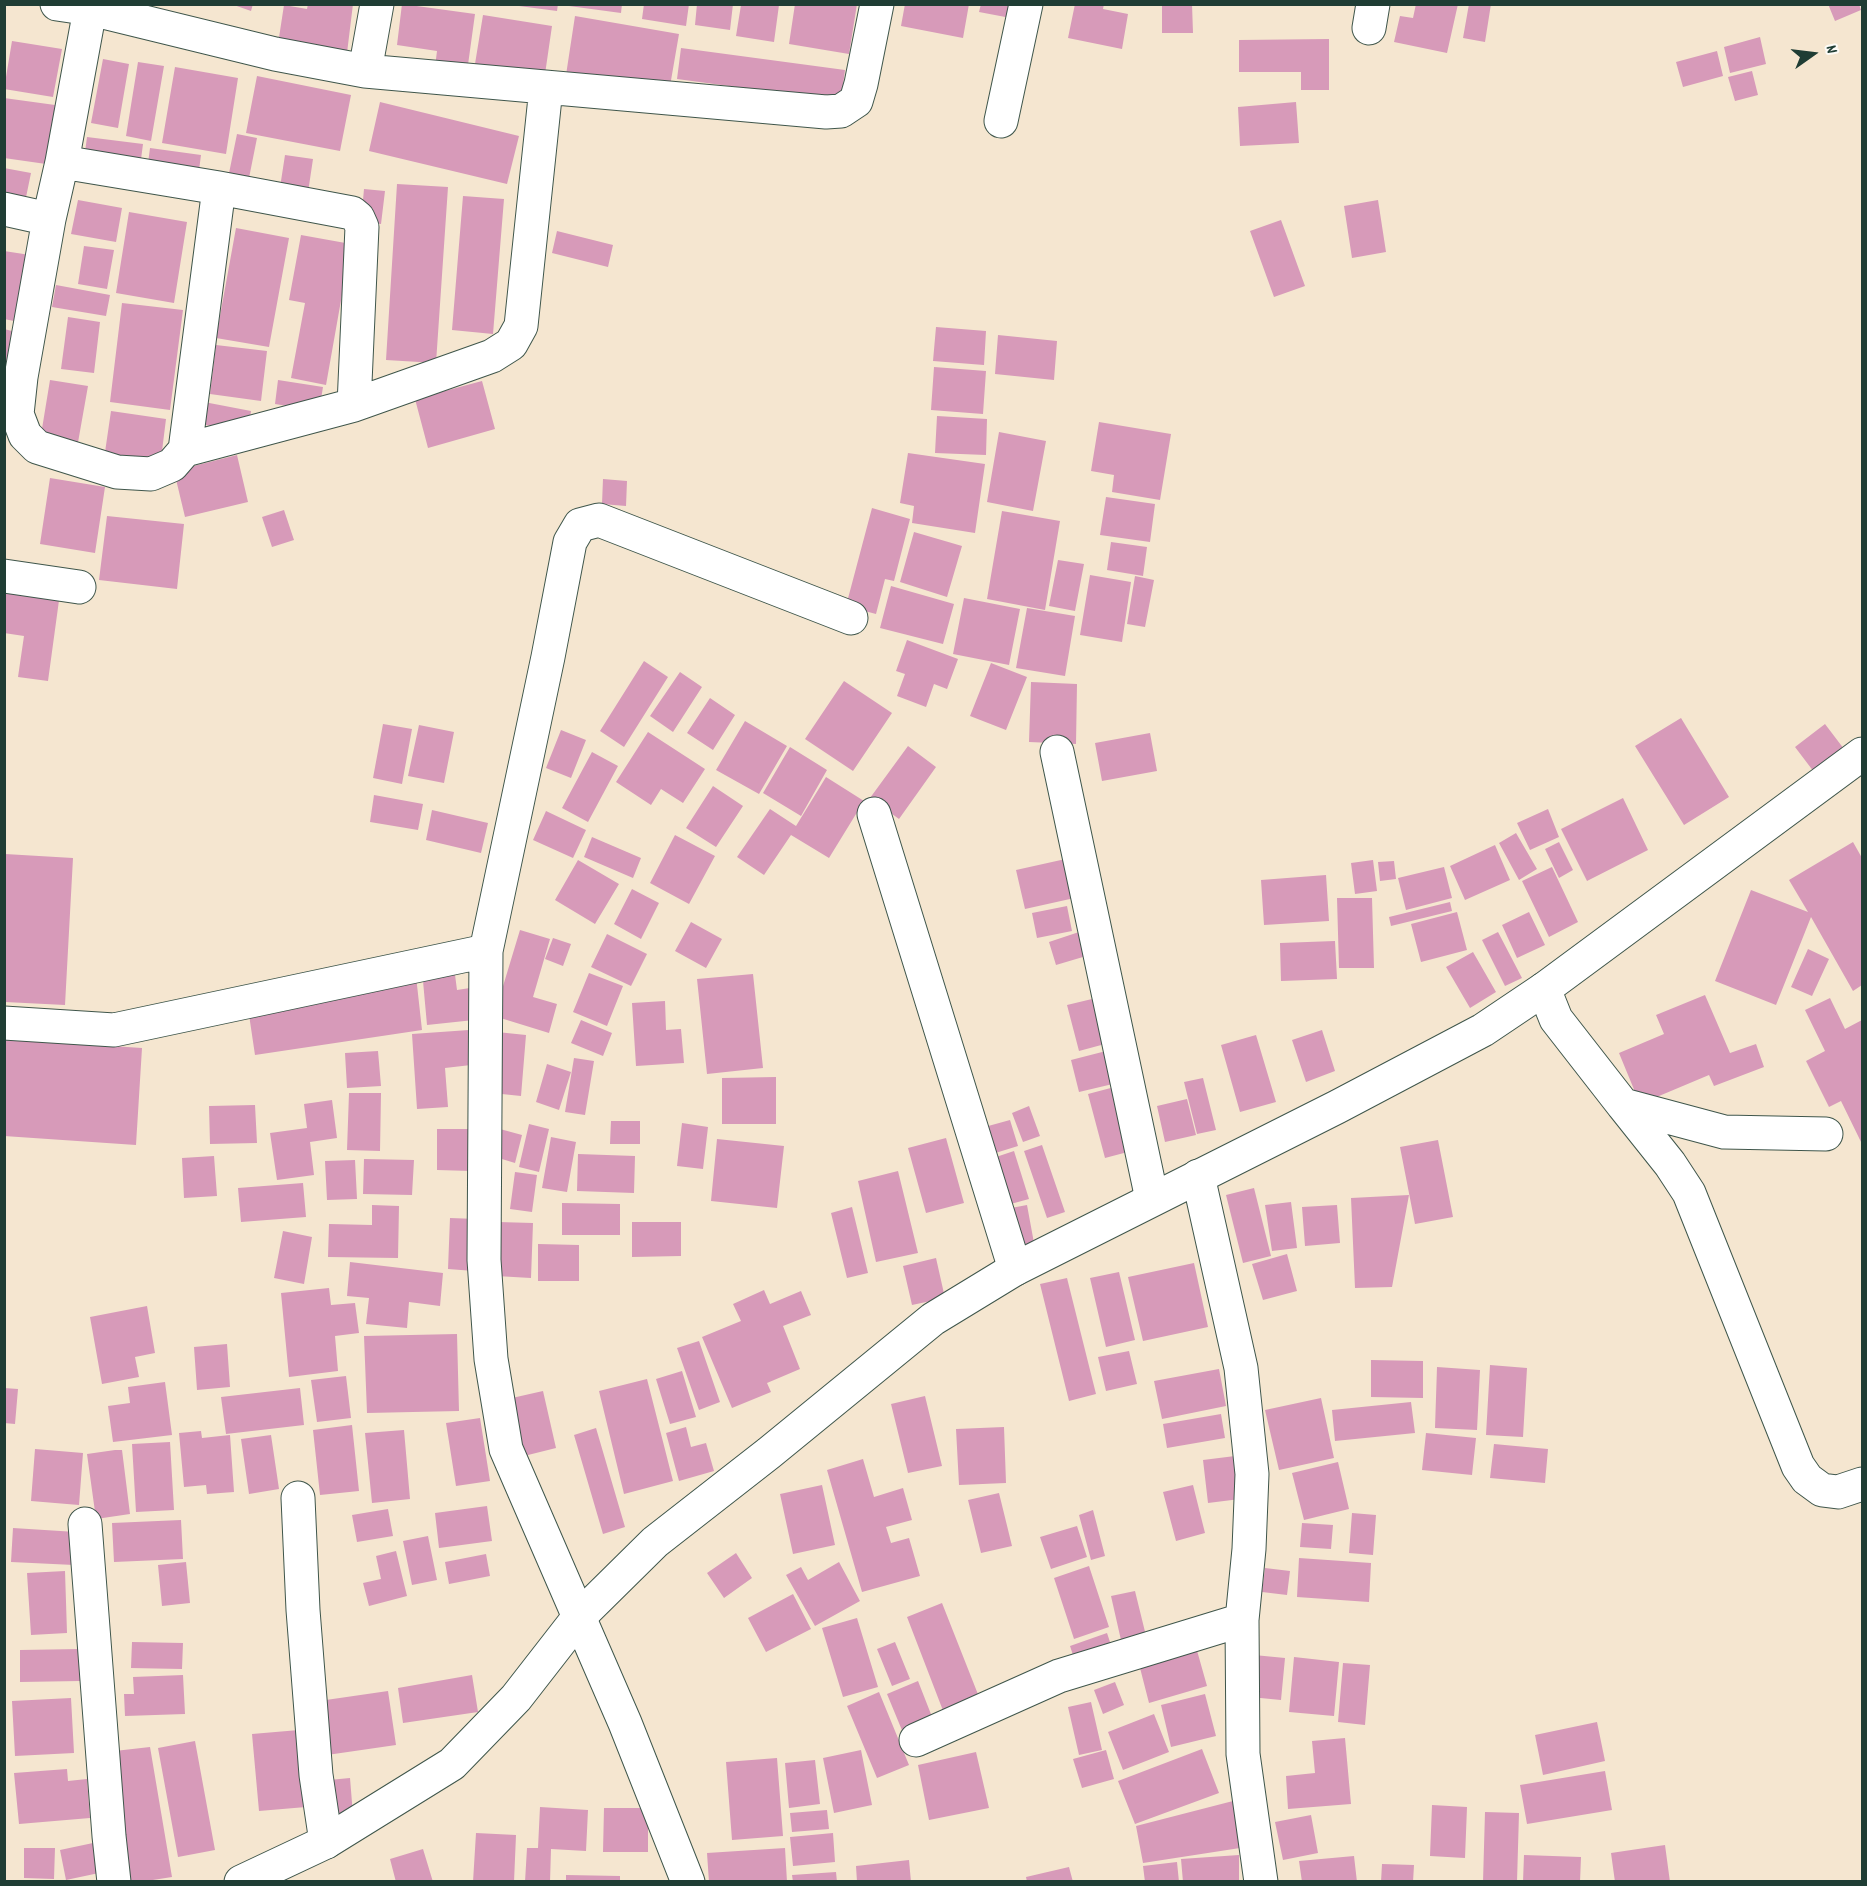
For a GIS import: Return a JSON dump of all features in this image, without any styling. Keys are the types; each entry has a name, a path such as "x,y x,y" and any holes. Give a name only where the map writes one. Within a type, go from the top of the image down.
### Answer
{"street":[{"path":"57,4 91,7 275,54 365,71 826,112 841,111 856,101 877,4"},
{"path":"365,71 378,4"},
{"path":"1001,121 1026,4"},
{"path":"91,7 49,219 21,377 17,414 25,435 38,447 117,472 151,474 172,465 185,450 219,188"},
{"path":"185,450 354,405 492,356 511,344 521,326 546,88"},
{"path":"62,162 352,213 358,218 362,227 354,405"},
{"path":"4,209 49,219"},
{"path":"688,1881 625,1724 506,1449 492,1359 484,1260 486,951 546,669 570,542 580,525 599,520 851,618"},
{"path":"4,576 79,587"},
{"path":"1057,752 1152,1199"},
{"path":"241,1881 326,1842 452,1764 516,1698 579,1617 655,1542 769,1453 933,1319 1015,1269 1337,1107 1484,1030 1544,989 1863,754"},
{"path":"874,814 1015,1269"},
{"path":"4,1023 114,1030 486,951"},
{"path":"1544,989 1556,1019 1670,1164 1689,1193 1798,1466 1807,1479 1822,1490 1838,1492 1863,1484"},
{"path":"1623,1105 1725,1132 1826,1134"},
{"path":"1198,1176 1241,1368 1252,1473 1250,1549 1242,1620 1243,1754 1261,1881"},
{"path":"298,1498 303,1610 315,1775 326,1842"},
{"path":"85,1524 114,1881"},
{"path":"916,1740 1059,1676 1242,1620"}],"building":[{"path":"231,4 253,4 251,11"},
{"path":"308,4 353,4 347,53 278,44 284,5 307,9"},
{"path":"402,4 475,14 467,72 435,67 437,51 397,45"},
{"path":"520,4 558,4 557,11 519,6"},
{"path":"569,4 622,4 621,13 569,6"},
{"path":"644,4 689,4 686,26 642,19"},
{"path":"697,4 733,4 730,30 695,25"},
{"path":"795,4 857,4 849,54 789,44"},
{"path":"905,4 969,4 963,38 901,26"},
{"path":"981,4 1019,4 1016,19 979,12"},
{"path":"1075,4 1104,4 1103,9 1128,14 1122,49 1068,38"},
{"path":"1192,4 1193,33 1162,33 1162,5"},
{"path":"1416,4 1458,4 1447,53 1394,42 1400,16 1413,18"},
{"path":"1469,4 1491,4 1485,42 1463,38"},
{"path":"1828,4 1859,4 1861,10 1835,21"},
{"path":"741,5 779,5 774,42 736,36"},
{"path":"483,15 552,26 544,81 474,70"},
{"path":"575,16 679,34 669,92 566,75"},
{"path":"1760,37 1766,64 1730,73 1724,47"},
{"path":"1329,39 1329,90 1301,90 1301,72 1239,72 1239,40"},
{"path":"12,41 62,49 53,97 4,89"},
{"path":"681,48 845,70 841,101 677,79"},
{"path":"1717,51 1723,76 1683,87 1676,62"},
{"path":"103,59 129,64 118,128 91,123"},
{"path":"138,62 164,66 151,141 126,136"},
{"path":"175,67 238,78 226,154 162,143"},
{"path":"1752,71 1758,95 1735,101 1728,77"},
{"path":"257,76 351,95 340,151 246,133"},
{"path":"4,98 55,105 46,164 4,158"},
{"path":"380,102 519,136 507,184 369,151"},
{"path":"1296,102 1299,143 1240,146 1238,107"},
{"path":"237,134 257,138 247,188 227,183"},
{"path":"87,137 143,144 140,167 84,160"},
{"path":"150,148 201,155 198,178 147,171"},
{"path":"285,155 313,159 307,199 279,194"},
{"path":"4,168 31,173 24,207 4,203"},
{"path":"397,184 448,187 436,363 386,360"},
{"path":"364,189 385,191 381,224 361,222"},
{"path":"463,196 504,199 493,334 452,330"},
{"path":"78,200 122,208 116,242 71,234"},
{"path":"1378,200 1386,252 1352,258 1344,206"},
{"path":"129,212 187,222 174,303 116,293"},
{"path":"1281,220 1305,286 1274,297 1250,231"},
{"path":"236,228 289,238 269,347 216,338"},
{"path":"557,231 613,245 608,267 552,253"},
{"path":"301,235 351,244 326,385 291,378 305,303 289,300"},
{"path":"84,246 114,250 107,289 78,284"},
{"path":"4,251 30,255 19,322 4,319"},
{"path":"56,285 110,295 106,316 52,307"},
{"path":"122,303 183,310 170,410 110,402"},
{"path":"68,317 100,322 94,373 61,369"},
{"path":"936,327 986,331 984,365 933,361"},
{"path":"4,329 12,331 6,370 4,370"},
{"path":"998,335 1057,341 1054,380 995,374"},
{"path":"216,345 267,351 261,401 210,394"},
{"path":"934,367 986,371 983,414 931,410"},
{"path":"50,380 88,386 77,448 40,441"},
{"path":"278,380 323,387 319,411 275,404"},
{"path":"482,381 495,429 428,448 415,399"},
{"path":"204,402 251,411 248,432 200,424"},
{"path":"111,411 166,419 160,467 104,459"},
{"path":"937,416 987,419 986,455 935,453"},
{"path":"1099,422 1171,434 1160,500 1112,492 1114,475 1091,471"},
{"path":"999,432 1046,441 1033,511 987,502"},
{"path":"908,453 985,464 975,533 912,523 914,506 900,503"},
{"path":"237,455 248,502 185,517 174,471"},
{"path":"50,478 105,487 95,553 40,544"},
{"path":"603,479 627,481 626,506 602,504"},
{"path":"1106,497 1155,504 1150,542 1100,535"},
{"path":"872,508 910,519 894,581 885,579 876,614 846,606"},
{"path":"284,510 294,540 272,547 262,517"},
{"path":"1002,511 1060,521 1045,610 987,599"},
{"path":"107,516 184,524 177,589 99,580"},
{"path":"914,532 962,546 947,597 900,582"},
{"path":"1111,542 1147,547 1143,576 1107,570"},
{"path":"1058,560 1084,564 1075,611 1049,606"},
{"path":"1090,575 1131,582 1122,642 1080,635"},
{"path":"1135,576 1154,580 1145,627 1127,624"},
{"path":"4,585 60,593 48,681 18,677 24,636 4,633"},
{"path":"891,586 954,604 943,644 880,628"},
{"path":"964,598 1020,609 1009,665 953,654"},
{"path":"1027,608 1075,616 1065,676 1016,668"},
{"path":"907,640 958,659 947,689 934,684 926,707 897,696 905,674 896,671"},
{"path":"644,661 668,677 624,747 600,731"},
{"path":"991,663 1027,677 1006,730 970,716"},
{"path":"680,672 702,687 673,732 650,716"},
{"path":"844,681 892,713 853,771 805,739"},
{"path":"1031,682 1077,684 1076,744 1029,742"},
{"path":"710,698 735,715 713,750 687,733"},
{"path":"1681,718 1729,797 1684,825 1635,746"},
{"path":"745,721 787,746 759,794 716,770"},
{"path":"383,724 412,729 402,784 373,778"},
{"path":"1825,724 1844,749 1814,772 1795,747"},
{"path":"419,725 454,732 444,783 408,776"},
{"path":"561,730 586,740 571,778 546,768"},
{"path":"648,732 705,769 683,803 661,789 651,805 616,782"},
{"path":"1150,733 1157,771 1102,781 1095,743"},
{"path":"908,746 936,767 899,819 870,798"},
{"path":"790,747 827,770 801,816 763,793"},
{"path":"592,752 618,766 588,822 562,808"},
{"path":"826,777 864,801 829,858 791,835 764,875 737,857 770,809 796,826"},
{"path":"713,786 743,806 716,847 686,828"},
{"path":"374,795 423,804 418,830 370,822"},
{"path":"1623,798 1648,850 1587,881 1561,829"},
{"path":"1548,809 1559,837 1530,850 1517,823"},
{"path":"432,810 488,823 481,853 426,840"},
{"path":"546,811 586,830 573,858 533,840"},
{"path":"1516,833 1537,869 1519,880 1499,843"},
{"path":"675,835 715,856 689,904 650,883"},
{"path":"592,837 641,858 633,878 584,857"},
{"path":"1559,842 1573,870 1559,878 1545,849"},
{"path":"1853,842 1862,858 1862,985 1853,991 1811,917 1776,1005 1715,981 1751,890 1808,912 1789,880"},
{"path":"1495,845 1510,880 1465,900 1450,866"},
{"path":"5,854 73,858 65,1005 5,1002"},
{"path":"1070,858 1079,897 1025,909 1016,870"},
{"path":"578,860 619,884 595,924 555,900"},
{"path":"1373,860 1377,891 1355,894 1351,863"},
{"path":"1394,861 1396,879 1380,881 1378,862"},
{"path":"1444,867 1452,898 1406,910 1398,878"},
{"path":"1552,867 1578,922 1549,937 1522,881"},
{"path":"1326,875 1329,921 1264,925 1261,880"},
{"path":"632,889 659,903 641,939 614,924"},
{"path":"1337,898 1372,898 1374,968 1339,968"},
{"path":"1450,902 1452,911 1391,926 1389,917"},
{"path":"1067,906 1072,931 1037,938 1032,913"},
{"path":"1457,912 1467,950 1421,962 1411,924"},
{"path":"1529,912 1545,945 1517,958 1502,925"},
{"path":"691,922 722,939 706,968 675,951"},
{"path":"520,930 550,939 533,997 557,1004 549,1033 494,1016"},
{"path":"1085,930 1093,954 1056,965 1049,942"},
{"path":"1498,932 1522,978 1505,986 1482,940"},
{"path":"607,934 647,954 631,986 591,967"},
{"path":"553,938 571,944 563,966 545,959"},
{"path":"1335,941 1337,979 1281,981 1280,943"},
{"path":"1808,949 1829,959 1812,996 1791,987"},
{"path":"1473,952 1496,992 1470,1008 1446,967"},
{"path":"454,967 457,990 470,988 474,1020 427,1025 422,970"},
{"path":"589,973 623,986 607,1026 573,1012"},
{"path":"753,974 763,1068 707,1074 697,979"},
{"path":"416,976 422,1030 255,1055 248,1008"},
{"path":"1705,995 1730,1053 1756,1044 1764,1067 1714,1086 1709,1075 1640,1104 1619,1053 1664,1034 1656,1015"},
{"path":"1830,998 1845,1029 1862,1020 1862,1144 1841,1101 1829,1107 1806,1061 1825,1051 1805,1010"},
{"path":"1092,999 1105,1044 1079,1051 1067,1005"},
{"path":"665,1001 666,1030 681,1029 684,1063 636,1066 632,1003"},
{"path":"581,1020 612,1033 603,1056 571,1043"},
{"path":"469,1030 471,1065 445,1068 448,1107 417,1109 412,1034"},
{"path":"1322,1030 1335,1071 1306,1082 1292,1040"},
{"path":"497,1032 526,1035 521,1096 492,1093"},
{"path":"1256,1035 1276,1102 1240,1112 1221,1045"},
{"path":"4,1039 142,1048 136,1145 4,1136"},
{"path":"1110,1050 1117,1083 1079,1092 1071,1060"},
{"path":"378,1051 381,1086 347,1088 345,1053"},
{"path":"574,1058 594,1061 585,1115 565,1112"},
{"path":"547,1064 571,1072 559,1110 536,1102"},
{"path":"776,1077 776,1124 722,1124 722,1078"},
{"path":"1203,1078 1216,1130 1197,1134 1184,1082"},
{"path":"1122,1085 1139,1149 1105,1158 1088,1094"},
{"path":"349,1093 381,1093 380,1151 347,1150"},
{"path":"1187,1099 1196,1135 1165,1142 1157,1106"},
{"path":"332,1100 337,1138 310,1142 314,1175 277,1180 270,1133 307,1128 304,1104"},
{"path":"255,1105 257,1143 210,1144 209,1106"},
{"path":"1029,1106 1040,1136 1023,1142 1012,1113"},
{"path":"1010,1120 1018,1146 989,1155 981,1128"},
{"path":"611,1121 640,1121 640,1144 610,1144"},
{"path":"682,1123 708,1127 703,1169 677,1166"},
{"path":"529,1124 549,1129 539,1172 519,1167"},
{"path":"437,1129 472,1129 471,1171 437,1170"},
{"path":"500,1129 522,1135 515,1163 492,1156"},
{"path":"551,1137 576,1142 567,1192 542,1188"},
{"path":"946,1138 964,1203 926,1213 908,1148"},
{"path":"717,1139 784,1146 777,1208 711,1201"},
{"path":"1438,1140 1453,1217 1415,1224 1400,1147"},
{"path":"1042,1145 1065,1212 1047,1218 1024,1151"},
{"path":"1014,1151 1029,1199 1007,1205 993,1158"},
{"path":"578,1154 635,1156 634,1193 577,1191"},
{"path":"214,1156 217,1196 184,1198 182,1158"},
{"path":"364,1159 414,1160 412,1195 363,1194"},
{"path":"355,1160 357,1199 327,1200 325,1161"},
{"path":"898,1171 918,1253 876,1262 858,1181"},
{"path":"515,1172 537,1175 532,1212 510,1209"},
{"path":"303,1183 306,1217 241,1222 238,1188"},
{"path":"1254,1188 1271,1256 1243,1263 1226,1195"},
{"path":"1409,1195 1392,1287 1355,1288 1351,1198"},
{"path":"1291,1202 1297,1248 1272,1251 1265,1205"},
{"path":"562,1203 620,1204 620,1235 562,1235"},
{"path":"372,1205 399,1206 398,1258 328,1257 329,1224 372,1225"},
{"path":"1027,1205 1034,1243 1018,1246 1011,1208"},
{"path":"1337,1205 1340,1243 1305,1246 1302,1207"},
{"path":"852,1207 868,1273 847,1278 831,1213"},
{"path":"450,1218 477,1219 474,1271 448,1269"},
{"path":"498,1222 533,1223 531,1278 496,1276"},
{"path":"632,1222 681,1222 681,1256 632,1257"},
{"path":"283,1231 312,1237 304,1284 274,1278"},
{"path":"538,1244 579,1245 579,1281 538,1281"},
{"path":"1287,1254 1297,1291 1263,1300 1252,1264"},
{"path":"936,1258 945,1298 912,1305 903,1266"},
{"path":"350,1262 443,1273 440,1306 409,1302 407,1328 366,1324 369,1298 347,1296"},
{"path":"1194,1263 1208,1327 1143,1341 1128,1277"},
{"path":"1119,1272 1135,1340 1106,1347 1090,1278"},
{"path":"1067,1278 1096,1394 1069,1401 1040,1284"},
{"path":"329,1288 331,1305 355,1303 359,1333 335,1336 338,1371 289,1377 281,1293"},
{"path":"764,1290 770,1304 801,1291 811,1315 783,1326 800,1369 767,1383 771,1392 732,1408 702,1337 741,1321 733,1304"},
{"path":"147,1306 155,1353 135,1357 139,1377 102,1384 90,1317"},
{"path":"457,1334 459,1411 367,1413 364,1336"},
{"path":"699,1341 720,1402 699,1410 677,1348"},
{"path":"227,1344 230,1387 197,1390 194,1347"},
{"path":"1129,1351 1137,1384 1106,1391 1098,1357"},
{"path":"1371,1360 1423,1361 1423,1398 1371,1397"},
{"path":"1490,1365 1527,1368 1523,1437 1486,1435"},
{"path":"1437,1367 1480,1370 1477,1430 1435,1428"},
{"path":"1219,1369 1226,1406 1162,1419 1154,1381"},
{"path":"682,1371 696,1417 670,1424 656,1379"},
{"path":"346,1376 351,1418 317,1422 311,1380"},
{"path":"647,1379 673,1481 624,1494 599,1391"},
{"path":"165,1382 172,1435 113,1442 108,1406 130,1403 128,1387"},
{"path":"4,1388 18,1389 15,1424 4,1423"},
{"path":"300,1388 304,1425 226,1434 221,1397"},
{"path":"543,1391 556,1448 524,1456 512,1398"},
{"path":"925,1396 942,1466 908,1473 891,1404"},
{"path":"1321,1398 1334,1458 1279,1470 1265,1410"},
{"path":"1411,1402 1415,1433 1335,1441 1332,1410"},
{"path":"1221,1414 1225,1438 1167,1448 1163,1424"},
{"path":"480,1418 490,1481 456,1486 446,1423"},
{"path":"352,1425 359,1491 320,1495 313,1430"},
{"path":"686,1427 691,1447 706,1443 714,1471 679,1481 666,1433"},
{"path":"1004,1427 1006,1483 959,1485 956,1429"},
{"path":"596,1428 625,1527 603,1534 574,1435"},
{"path":"404,1430 410,1499 372,1503 365,1433"},
{"path":"201,1431 202,1438 230,1435 234,1492 207,1494 206,1485 184,1487 179,1433"},
{"path":"1426,1433 1476,1438 1472,1475 1422,1470"},
{"path":"271,1435 279,1489 249,1494 241,1439"},
{"path":"170,1442 174,1510 136,1512 132,1444"},
{"path":"1494,1444 1548,1449 1545,1483 1490,1478"},
{"path":"35,1449 83,1453 79,1505 31,1501"},
{"path":"122,1450 130,1514 96,1519 87,1454"},
{"path":"1235,1456 1240,1499 1208,1503 1203,1460"},
{"path":"863,1459 874,1497 903,1488 912,1520 886,1527 891,1543 909,1538 920,1576 862,1592 827,1470"},
{"path":"1338,1462 1349,1509 1304,1520 1292,1473"},
{"path":"822,1485 835,1545 793,1554 780,1494"},
{"path":"1193,1485 1205,1533 1176,1541 1163,1492"},
{"path":"999,1493 1012,1546 981,1553 968,1500"},
{"path":"487,1506 492,1541 439,1548 435,1513"},
{"path":"388,1509 393,1536 357,1542 352,1515"},
{"path":"1093,1510 1105,1556 1091,1560 1079,1515"},
{"path":"1352,1513 1376,1515 1373,1555 1349,1553"},
{"path":"181,1520 183,1559 114,1562 112,1523"},
{"path":"1302,1523 1333,1525 1331,1549 1300,1547"},
{"path":"1077,1526 1087,1557 1051,1569 1040,1537"},
{"path":"13,1528 76,1532 74,1565 11,1562"},
{"path":"428,1536 437,1580 412,1585 403,1541"},
{"path":"396,1551 407,1596 369,1606 363,1583 381,1579 376,1556"},
{"path":"736,1553 752,1578 724,1598 707,1573"},
{"path":"486,1554 490,1576 449,1584 445,1562"},
{"path":"1299,1558 1371,1563 1369,1602 1297,1597"},
{"path":"186,1562 190,1603 162,1606 158,1565"},
{"path":"839,1562 860,1601 815,1626 786,1575 801,1567 808,1580"},
{"path":"1089,1566 1109,1627 1074,1639 1054,1578"},
{"path":"1265,1568 1290,1571 1287,1595 1262,1592"},
{"path":"65,1571 67,1633 31,1635 27,1573"},
{"path":"1135,1591 1148,1644 1123,1649 1111,1596"},
{"path":"793,1594 811,1629 766,1652 748,1618"},
{"path":"942,1603 983,1707 947,1721 907,1617"},
{"path":"857,1618 878,1687 843,1697 822,1628"},
{"path":"1107,1633 1114,1654 1077,1667 1070,1646"},
{"path":"132,1642 183,1643 182,1669 131,1668"},
{"path":"895,1642 910,1679 892,1686 877,1649"},
{"path":"1196,1647 1207,1686 1149,1703 1139,1664"},
{"path":"80,1649 80,1681 20,1682 20,1650"},
{"path":"1254,1655 1285,1658 1281,1700 1250,1697"},
{"path":"1294,1657 1339,1662 1334,1716 1289,1712"},
{"path":"1343,1663 1370,1665 1365,1725 1338,1722"},
{"path":"183,1675 185,1714 125,1716 124,1694 134,1694 133,1677"},
{"path":"472,1675 478,1712 403,1723 398,1688"},
{"path":"918,1681 936,1727 906,1740 887,1694"},
{"path":"1115,1682 1124,1705 1103,1714 1094,1690"},
{"path":"388,1691 396,1745 327,1755 319,1701"},
{"path":"879,1692 909,1765 877,1778 847,1706"},
{"path":"1205,1694 1216,1736 1171,1747 1161,1705"},
{"path":"71,1698 74,1753 15,1756 12,1701"},
{"path":"1091,1702 1102,1750 1079,1755 1068,1707"},
{"path":"1154,1714 1169,1752 1123,1770 1108,1732"},
{"path":"1597,1722 1605,1761 1543,1775 1535,1735"},
{"path":"299,1730 306,1807 259,1811 252,1734"},
{"path":"1345,1738 1351,1804 1288,1809 1286,1776 1315,1773 1312,1741"},
{"path":"195,1741 215,1850 178,1857 158,1748"},
{"path":"150,1747 172,1877 123,1882 106,1752"},
{"path":"1202,1749 1219,1793 1135,1824 1118,1781"},
{"path":"861,1750 872,1805 834,1813 823,1758"},
{"path":"1106,1750 1114,1779 1082,1788 1073,1759"},
{"path":"976,1752 989,1808 929,1820 918,1765"},
{"path":"777,1758 783,1836 732,1840 726,1762"},
{"path":"815,1760 820,1804 789,1808 785,1763"},
{"path":"67,1769 68,1781 87,1779 90,1818 19,1824 14,1773"},
{"path":"1605,1771 1612,1810 1527,1824 1520,1785"},
{"path":"350,1778 353,1815 331,1816 329,1780"},
{"path":"1233,1801 1240,1848 1143,1863 1136,1826"},
{"path":"1432,1805 1467,1807 1465,1858 1430,1856"},
{"path":"540,1807 588,1810 586,1851 551,1849 550,1882 525,1882 527,1848 538,1848"},
{"path":"604,1808 648,1808 648,1852 603,1852"},
{"path":"827,1810 829,1829 792,1832 790,1813"},
{"path":"1485,1812 1519,1813 1517,1882 1483,1882"},
{"path":"1311,1815 1318,1853 1283,1860 1275,1822"},
{"path":"476,1833 516,1835 514,1882 473,1882"},
{"path":"833,1833 835,1862 793,1866 790,1837"},
{"path":"93,1843 99,1873 66,1880 60,1850"},
{"path":"1665,1845 1670,1882 1615,1882 1611,1853"},
{"path":"24,1848 55,1848 54,1879 24,1878"},
{"path":"785,1848 787,1882 709,1882 707,1853"},
{"path":"423,1849 433,1882 396,1882 390,1859"},
{"path":"1239,1855 1239,1882 1183,1882 1181,1859"},
{"path":"1524,1855 1581,1857 1580,1882 1523,1882"},
{"path":"1354,1856 1357,1882 1302,1882 1299,1861"},
{"path":"909,1860 911,1882 857,1882 856,1866"},
{"path":"1177,1862 1179,1882 1145,1882 1143,1866"},
{"path":"1382,1864 1414,1865 1413,1882 1381,1882"},
{"path":"1069,1867 1073,1882 1027,1882 1026,1877"},
{"path":"836,1872 837,1882 793,1882 792,1875"},
{"path":"566,1875 620,1876 620,1882 566,1882"}]}
